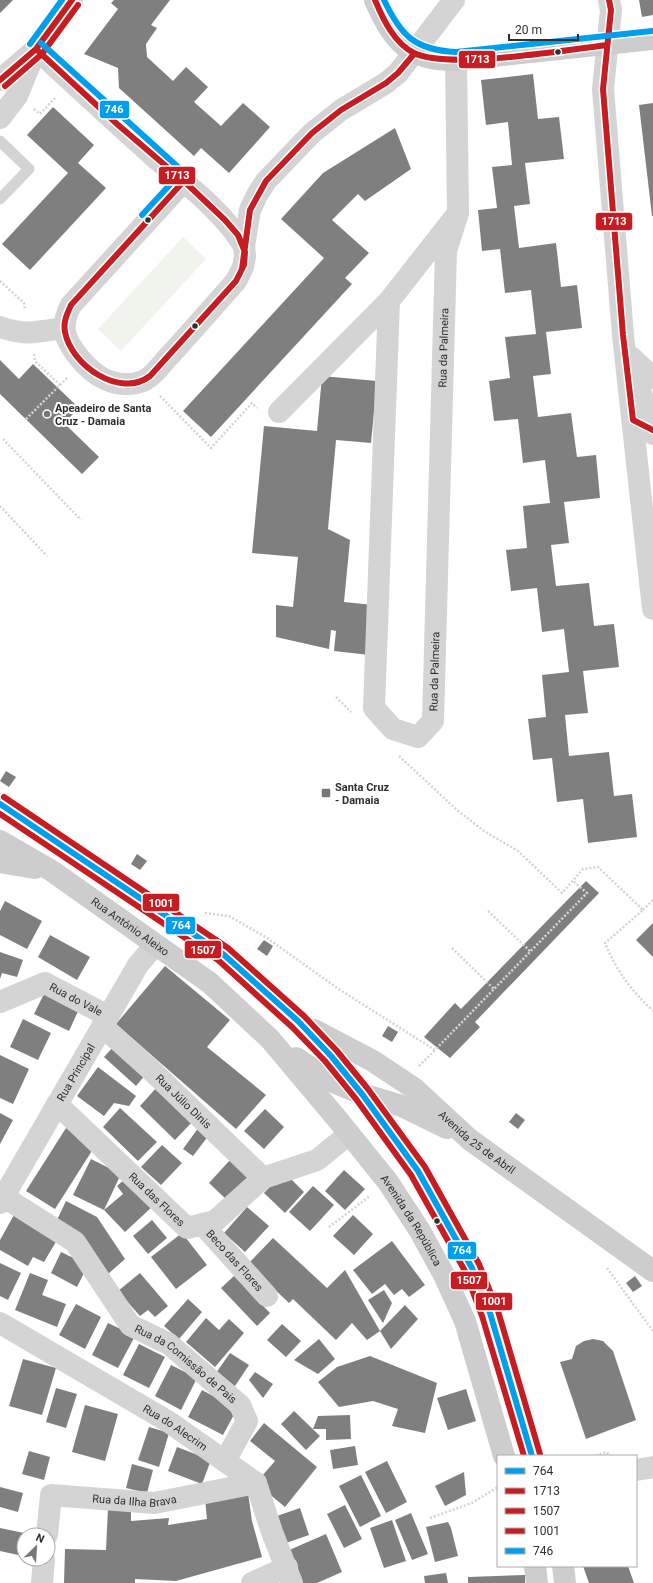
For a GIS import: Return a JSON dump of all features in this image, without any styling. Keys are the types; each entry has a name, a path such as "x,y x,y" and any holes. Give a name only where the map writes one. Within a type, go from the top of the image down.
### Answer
{"street":[{"path":"0,118 17,96 36,50 72,0"},
{"path":"375,0 383,17 400,42 414,54 426,59 456,60 653,39"},
{"path":"183,182 71,305 65,316 64,328 68,344 82,362 102,379 122,385 145,381 236,282 244,267 244,246 250,210 266,181 312,133 341,110 386,83 398,73 454,0"},
{"path":"609,0 611,10 603,89 623,335 649,422"},
{"path":"0,80 36,50"},
{"path":"36,50 217,212 236,233 244,246"},
{"name":"Rua da Palmeira","path":"389,301 374,708 393,729 418,737 433,721 446,251 458,213 456,60"},
{"path":"279,412 389,301 458,213"},
{"path":"0,326 16,332 29,333 64,328"},
{"path":"623,335 649,422 653,609"},
{"path":"630,357 653,378"},
{"path":"0,804 223,954 298,1022 331,1056 362,1094 418,1171 450,1226 472,1268 490,1313 532,1455"},
{"path":"0,829 18,830 48,836"},
{"name":"Rua António Aleixo","path":"0,841 52,871 210,983 270,1039"},
{"path":"0,862 52,871"},
{"name":"Rua Principal","path":"2,1200 138,965 155,945"},
{"name":"Rua do Vale","path":"0,1002 45,984 105,1021"},
{"name":"Rua Júlio Dinis","path":"105,1021 150,1069 263,1178"},
{"name":"Avenida 25 de Abril","path":"298,1022 373,1061 416,1089 469,1139 653,1271"},
{"path":"270,1039 315,1072 329,1080 362,1094 402,1106 469,1139"},
{"name":"Avenida da República","path":"270,1039 388,1182 420,1230 444,1275 465,1321 504,1455"},
{"name":"Rua das Flores","path":"57,1104 187,1228 215,1221 263,1178 317,1160 349,1134"},
{"name":"Rua da Comissão de Pais","path":"2,1200 75,1242 130,1325 169,1344 240,1405 247,1422 225,1461"},
{"name":"Beco das Flores","path":"202,1224 267,1296"},
{"name":"Rua do Alecrim","path":"0,1323 169,1422 256,1483"},
{"path":"637,1470 653,1467"},
{"path":"252,1583 290,1575 272,1532 256,1483"},
{"name":"Rua da Ilha Brava","path":"48,1527 51,1496 154,1503 256,1483"},
{"path":"42,1583 43,1567"},
{"path":"535,1567 537,1583"},
{"path":"563,1567 565,1583"}],"lane":[{"path":"0,141 29,168 0,199"}],"path":[{"path":"0,281 9,289"},
{"path":"145,381 211,448 252,403 266,417 279,412"},
{"path":"26,419 57,388"},
{"path":"3,440 81,520"},
{"path":"0,506 47,556"},
{"path":"336,697 353,713"},
{"path":"394,751 457,810 484,831 518,851 562,893 583,869 598,867 642,910"},
{"path":"415,1070 587,893 573,881"},
{"path":"653,900 604,944 614,966 636,994 653,1011"},
{"path":"488,911 530,951"},
{"path":"198,912 229,916 267,938 340,990 435,1050"},
{"path":"452,948 494,989"},
{"path":"329,1227 388,1182"},
{"path":"598,1455 606,1452 610,1455"},
{"path":"430,1518 472,1503 497,1488"}],"shaded area":[{"path":"183,237 206,259 121,351 98,329"}],"building":[{"path":"0,0 13,0 0,13"},
{"path":"114,0 170,0 151,25 157,28 146,44 147,57 173,81 186,67 208,87 194,102 221,126 243,103 270,127 229,173 201,148 194,156 119,88 118,68 84,54 118,9 111,3"},
{"path":"639,0 653,0 653,15 642,17"},
{"path":"533,74 538,119 559,117 564,159 525,163 530,204 514,206 519,248 556,243 561,287 577,285 582,328 546,332 551,374 533,376 538,417 571,413 577,457 596,455 600,498 564,502 569,543 551,545 556,586 589,583 594,626 614,624 619,667 583,671 588,713 565,715 569,756 609,752 614,796 632,794 637,837 588,843 583,799 557,802 552,758 533,760 528,719 546,717 542,675 569,672 564,629 542,632 537,588 511,591 506,550 527,548 523,506 550,503 545,460 523,463 518,419 494,421 489,381 510,378 505,337 536,334 531,290 505,293 500,249 482,251 478,210 497,208 492,167 512,165 508,122 486,125 481,80"},
{"path":"653,103 653,216 652,216 639,105"},
{"path":"53,107 94,145 78,163 106,188 30,270 2,244 68,173 27,135"},
{"path":"395,128 411,169 365,201 358,194 332,220 369,253 345,278 352,284 211,437 183,411 324,258 281,219 323,173"},
{"name":"Apeadeiro de Santa Cruz - Damaia","path":"0,360 19,379 33,364 79,408 64,423 99,457 82,474 0,394"},
{"path":"322,376 377,381 371,443 336,440 328,529 350,540 344,602 383,606 378,656 334,651 336,631 331,630 329,649 276,637 276,605 293,607 298,557 252,553 264,426 317,431"},
{"path":"6,771 16,777 9,787 0,781"},
{"path":"137,854 147,861 140,870 131,864"},
{"path":"586,881 599,893 475,1022 480,1027 450,1058 424,1037 455,1003 461,1009"},
{"path":"5,901 42,921 27,949 0,935 0,911"},
{"path":"653,923 653,957 636,940"},
{"path":"50,935 90,957 77,980 38,957"},
{"path":"264,940 273,946 267,956 257,949"},
{"path":"0,952 23,960 17,977 2,973 0,979"},
{"path":"165,966 230,1020 207,1047 266,1095 236,1129 116,1024"},
{"path":"46,990 80,1007 69,1031 34,1014"},
{"path":"23,1019 51,1033 38,1060 10,1047"},
{"path":"388,1026 398,1032 392,1042 382,1036"},
{"path":"114,1046 146,1074 136,1086 104,1057"},
{"path":"0,1055 29,1069 13,1104 0,1098"},
{"path":"98,1067 136,1096 129,1106 114,1103 104,1116 77,1096"},
{"path":"157,1087 193,1121 175,1140 140,1106"},
{"path":"120,1108 157,1142 138,1161 103,1127"},
{"path":"265,1109 284,1127 264,1149 244,1131"},
{"path":"0,1113 13,1120 0,1144"},
{"path":"516,1113 525,1120 518,1129 509,1122"},
{"path":"199,1127 209,1135 193,1156 183,1149"},
{"path":"66,1128 95,1146 55,1209 26,1191"},
{"path":"162,1145 182,1163 161,1185 141,1167"},
{"path":"91,1159 121,1174 104,1210 73,1195"},
{"path":"230,1160 249,1179 228,1201 209,1183"},
{"path":"344,1170 365,1189 345,1210 325,1191"},
{"path":"284,1172 304,1192 285,1213 264,1193"},
{"path":"127,1177 153,1206 125,1232 104,1210 123,1194 117,1186"},
{"path":"313,1186 334,1205 310,1231 289,1212"},
{"path":"66,1201 97,1217 125,1259 108,1274 56,1222"},
{"path":"247,1207 269,1226 245,1252 224,1233"},
{"path":"14,1215 57,1240 44,1262 33,1257 28,1266 0,1250 0,1240"},
{"path":"353,1215 373,1234 354,1255 333,1236"},
{"path":"152,1220 167,1238 148,1254 133,1236"},
{"path":"182,1233 207,1265 176,1289 151,1257"},
{"path":"273,1238 327,1288 345,1270 380,1331 367,1340 352,1323 336,1340 293,1299 289,1303 248,1264"},
{"path":"392,1241 425,1285 409,1297 402,1289 394,1295 385,1284 372,1294 353,1270"},
{"path":"61,1252 88,1265 77,1287 51,1273"},
{"path":"0,1263 21,1273 8,1300 0,1296"},
{"path":"30,1273 48,1280 42,1295 66,1304 57,1327 15,1310"},
{"path":"140,1273 168,1306 155,1317 148,1310 140,1316 118,1291"},
{"path":"234,1276 270,1313 257,1326 221,1288"},
{"path":"635,1276 642,1286 633,1292 626,1283"},
{"path":"384,1290 392,1303 383,1323 368,1300"},
{"path":"188,1299 202,1312 179,1339 164,1326"},
{"path":"76,1304 101,1317 85,1349 59,1335"},
{"path":"405,1305 418,1319 391,1349 380,1331"},
{"path":"206,1318 219,1330 229,1319 244,1333 215,1367 186,1342"},
{"path":"108,1323 135,1336 118,1368 92,1355"},
{"path":"282,1324 301,1341 286,1357 267,1340"},
{"path":"319,1339 335,1359 318,1374 294,1360"},
{"path":"593,1339 603,1341 613,1351 636,1420 586,1439 560,1362 572,1359 576,1346 584,1341"},
{"path":"139,1344 165,1357 149,1388 123,1375"},
{"path":"230,1353 249,1365 235,1386 216,1373"},
{"path":"370,1356 437,1383 425,1433 392,1426 398,1409 373,1401 339,1407 318,1382 337,1367"},
{"path":"23,1359 56,1368 42,1415 9,1406"},
{"path":"171,1365 197,1378 181,1410 155,1396"},
{"path":"255,1372 273,1384 263,1398 249,1380"},
{"path":"56,1388 77,1394 66,1428 46,1422"},
{"path":"466,1389 476,1421 448,1430 437,1398"},
{"path":"202,1390 237,1409 223,1435 188,1417"},
{"path":"85,1405 118,1414 105,1461 72,1452"},
{"path":"294,1411 320,1436 306,1450 281,1424"},
{"path":"350,1415 351,1439 326,1440 326,1429 313,1429 318,1416"},
{"path":"264,1423 317,1467 285,1507 256,1483 275,1461 250,1441"},
{"path":"149,1427 169,1433 159,1467 138,1460"},
{"path":"355,1446 358,1465 333,1469 330,1450"},
{"path":"177,1447 211,1460 202,1484 168,1471"},
{"path":"29,1451 50,1457 44,1480 22,1474"},
{"path":"387,1461 407,1502 386,1513 365,1472"},
{"path":"132,1464 153,1470 147,1493 126,1488"},
{"path":"464,1472 466,1495 445,1506 435,1486"},
{"path":"361,1475 381,1516 360,1527 339,1486"},
{"path":"0,1487 23,1493 18,1512 0,1507"},
{"path":"248,1493 252,1521 262,1557 176,1581 135,1579 135,1583 64,1583 65,1549 106,1550 108,1508 131,1509 131,1521 169,1518 168,1525 207,1519 205,1499"},
{"path":"345,1505 362,1539 344,1548 327,1514"},
{"path":"300,1508 309,1535 286,1543 277,1516"},
{"path":"411,1513 428,1554 412,1560 395,1520"},
{"path":"392,1520 406,1561 384,1568 370,1528"},
{"path":"448,1522 458,1556 435,1562 426,1527"},
{"path":"0,1528 16,1531 16,1555 0,1551"},
{"path":"326,1534 342,1572 317,1583 302,1583 287,1551"},
{"path":"583,1567 628,1567 634,1583 589,1583"},
{"path":"446,1573 448,1583 425,1583 424,1576"},
{"path":"525,1575 525,1583 468,1583 468,1577"}],"transit line":[{"name":"746","path":"30,44 62,0"},
{"name":"1713","path":"0,80 36,49 72,0"},
{"name":"1713","path":"375,0 395,37 407,49 414,53 431,58 453,60 508,57 607,45"},
{"name":"746","path":"384,0 403,32 420,44 442,51 456,52 652,31"},
{"name":"1713","path":"609,0 611,10 603,89 623,335 633,420 653,430"},
{"name":"1507","path":"5,86 42,54 78,5"},
{"name":"746","path":"41,43 188,176"},
{"name":"1713","path":"36,49 117,124 187,184 225,220 238,235 245,252 244,265 236,281 150,376 138,382 125,383 112,381 98,375 77,356 69,344 65,332 65,321 67,315 71,305 183,182"},
{"name":"1713","path":"242,269 250,210 266,181 312,133 341,110 386,83 398,73 414,54"},
{"name":"746","path":"142,215 177,177"},
{"name":"1001","path":"4,797 228,948 304,1016 337,1051 368,1089 425,1167 479,1264 498,1311 540,1454"},
{"name":"764","path":"0,804 223,954 298,1021 331,1056 362,1094 418,1171 472,1268 490,1313 532,1455"},
{"name":"1507","path":"0,814 218,960 292,1027 325,1061 356,1099 411,1175 465,1271 482,1316 524,1455"}],"place":[{"name":"Apeadeiro de Santa Cruz - Damaia","path":"47,414"},
{"name":"Santa Cruz - Damaia","path":"326,793"}]}
